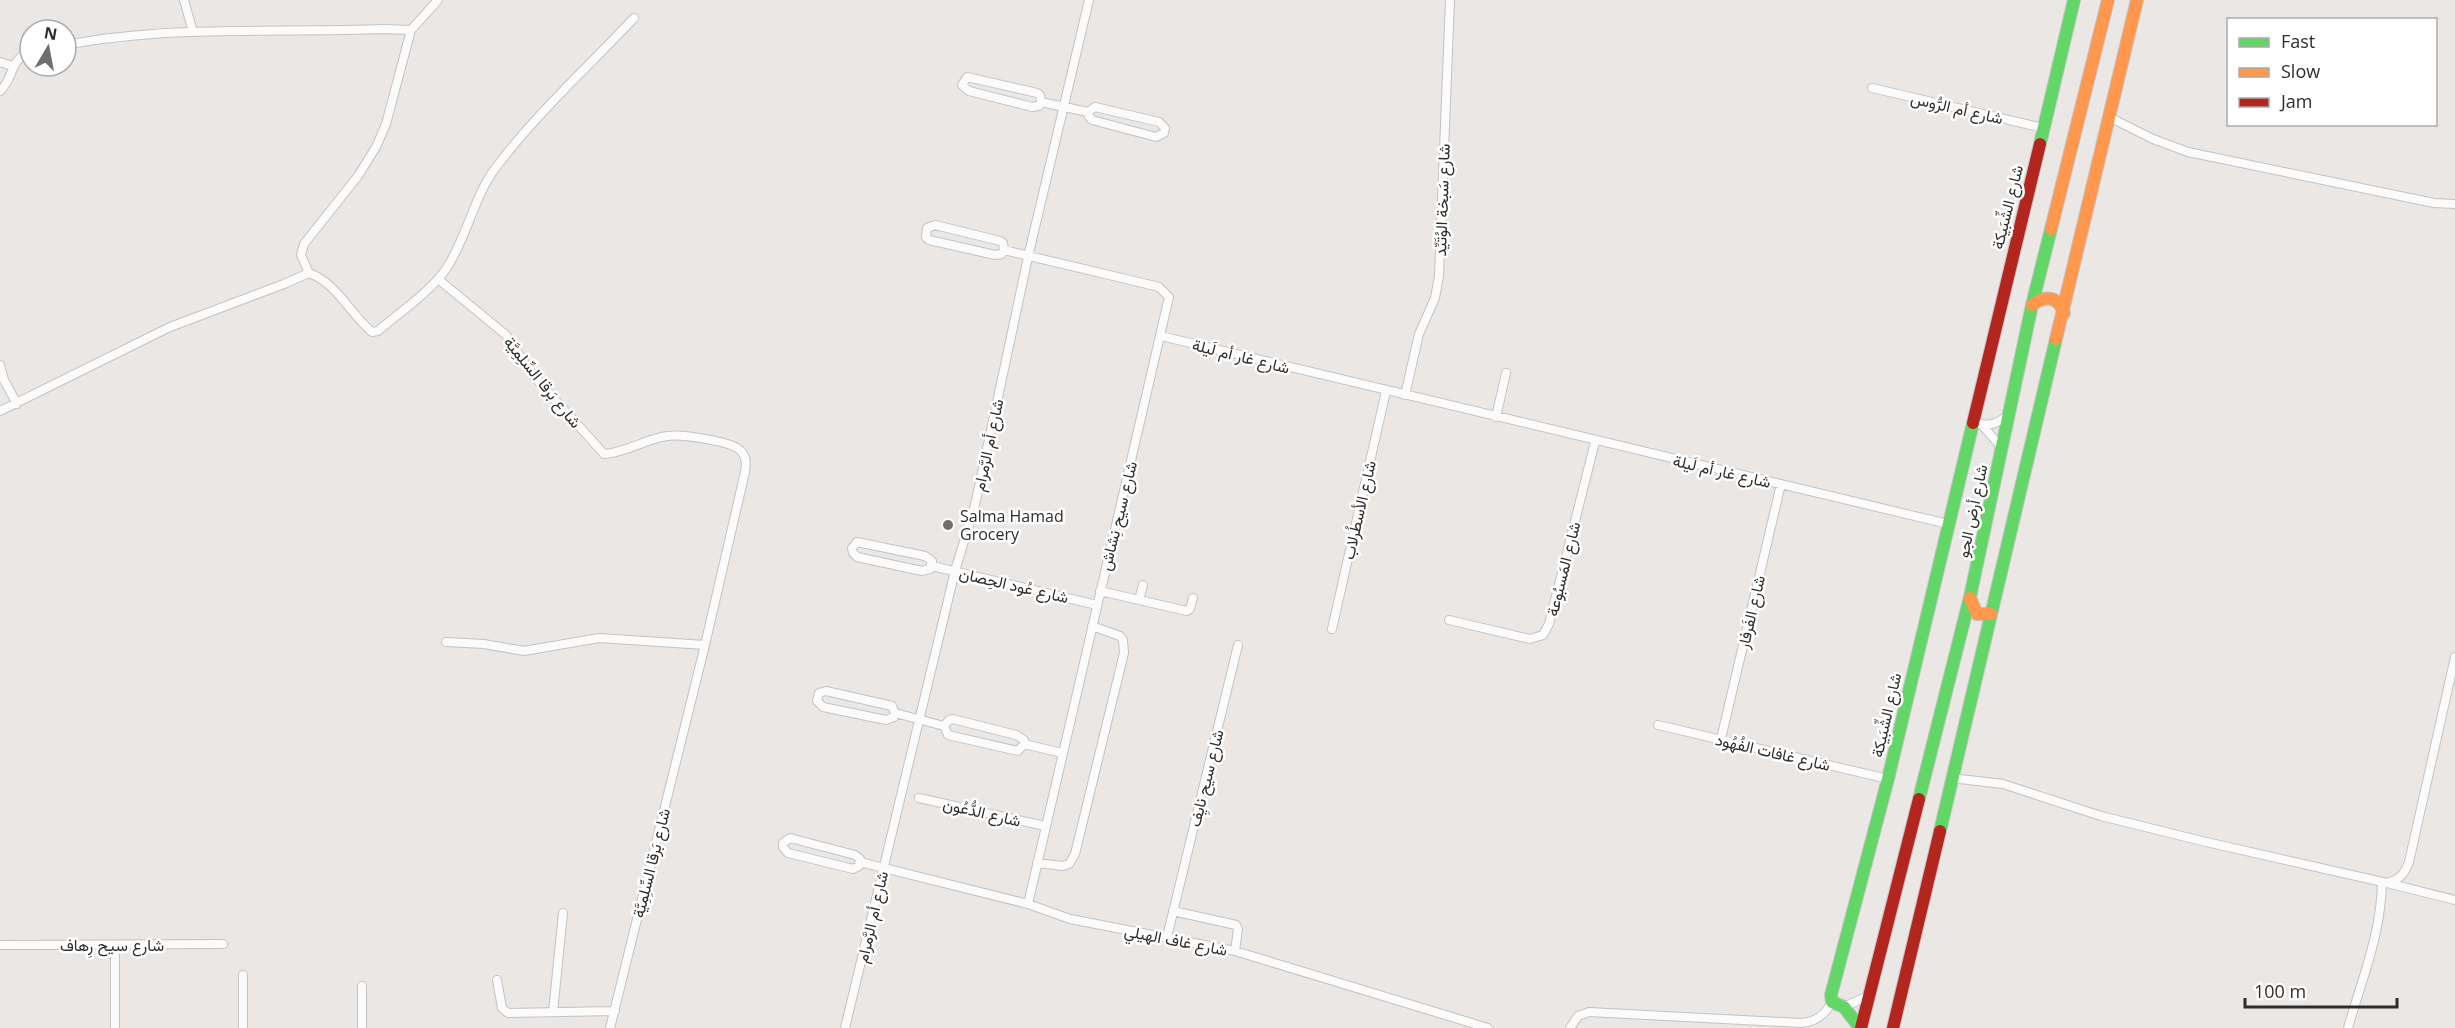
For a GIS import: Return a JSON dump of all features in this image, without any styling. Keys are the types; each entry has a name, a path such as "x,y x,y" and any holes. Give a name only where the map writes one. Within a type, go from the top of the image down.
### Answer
{"main road":[{"name":"شارع الشِّبَيكة","path":"1832,1002 1831,995 1888,779 1948,524 1977,424 2074,0"},
{"name":"شارع أرض الجو","path":"1860,1028 1970,597 2032,305 2108,0"},
{"path":"1893,1028 2137,0"},
{"path":"2032,305 2043,298 2052,297 2059,301 2064,313"},
{"path":"1970,597 1977,614 1991,614"},
{"path":"1832,1002 1844,1007 1860,1028"}],"street":[{"path":"184,0 193,32"},
{"path":"309,273 301,255 304,244 358,176 376,147 386,123 411,30 438,0"},
{"name":"شارع أم الرَّمرام","path":"844,1028 956,571 975,505 1028,257 1089,0"},
{"name":"شارع سَبخة الوُتَيِّد","path":"1405,394 1419,334 1435,298 1439,276 1450,0"},
{"path":"0,411 170,327 309,273 319,276 332,287 372,332 378,331 438,279 470,225 495,168 551,101 588,67 634,18"},
{"path":"78,43 193,32 411,30"},
{"path":"0,92 5,87 18,59"},
{"path":"0,62 13,66"},
{"path":"972,77 1037,93 1040,95 1041,102 1036,107 1032,107 969,91 964,89 963,80 972,77"},
{"name":"شارع أم الرُّوس","path":"1872,88 2043,128"},
{"path":"1041,102 1088,112 1095,107 1159,122 1165,128 1164,133 1156,137 1092,120 1088,112"},
{"path":"2109,117 2153,140 2188,152 2434,203 2455,204"},
{"name":"شارع سيح نِشاش","path":"935,225 1000,241 1003,243 1004,250 1002,254 995,255 929,240 927,228 935,225"},
{"name":"شارع سيح نِشاش","path":"1004,250 1159,287 1168,297 1161,336 1028,904"},
{"name":"شارع بَرقا السِّلِمِيَّة","path":"438,279 506,335 532,374 604,454 619,452 656,438 676,435 730,445 739,448 745,456 745,472 705,645 610,1028"},
{"name":"شارع غار أم لَيلة","path":"1161,336 1595,442 1948,524"},
{"path":"0,364 4,380 17,404"},
{"path":"1496,417 1506,373"},
{"name":"شارع الأسطُرلاب","path":"1332,629 1386,391"},
{"path":"1977,424 2001,421 2008,415"},
{"path":"1977,424 2002,448"},
{"name":"شارع المَسبُوعة","path":"1449,620 1530,639 1543,635 1549,624 1595,442"},
{"name":"شارع الفَرفار","path":"1721,740 1781,484"},
{"name":"شارع عُود الحِصان","path":"857,542 861,542 925,556 929,558 932,566 922,571 857,557 852,548 857,542"},
{"name":"شارع عُود الحِصان","path":"932,566 1097,605"},
{"path":"1139,600 1143,585"},
{"path":"1100,591 1187,611 1190,609 1193,598"},
{"path":"1037,863 1063,866 1069,864 1075,854 1124,653 1123,639 1120,636 1092,626"},
{"path":"446,642 484,644 524,651 599,638 705,645"},
{"name":"شارع سيح نايِف","path":"1167,937 1238,645"},
{"path":"2384,883 2397,880 2404,874 2409,862 2455,657"},
{"path":"896,713 891,720 886,720 823,707 816,697 819,693 826,691 892,706 896,713 944,726 948,735 1018,751 1024,744"},
{"path":"944,726 952,719 1016,735 1024,740 1024,744"},
{"name":"شارع غافات الفُهُود","path":"1658,725 1888,779"},
{"path":"1024,744 1062,753"},
{"path":"1952,778 2003,784 2094,814 2455,900"},
{"name":"شارع الدُّعُون","path":"919,798 1045,826"},
{"name":"شارع غاف الهيلي","path":"860,862 853,869 788,853 783,843 790,838 855,855 860,862 1028,904 1070,919 1235,951 1488,1028"},
{"path":"2348,1028 2371,959 2384,883"},
{"path":"1173,911 1236,925 1238,929 1235,951"},
{"path":"554,1012 563,913"},
{"name":"شارع سيح رِهاف","path":"0,945 223,944"},
{"path":"115,945 116,1028"},
{"path":"243,975 243,1028"},
{"path":"497,980 500,1003 505,1011 615,1011"},
{"path":"362,986 362,1028"},
{"path":"1844,1007 1868,996"},
{"path":"1570,1028 1578,1016 1589,1012 1809,1023 1822,1016 1832,1002"}],"traffic: fast":[{"path":"2040,144 2074,0"},
{"path":"1919,799 1970,597 2032,305 2051,229"},
{"path":"1940,831 2056,339"},
{"path":"1860,1028 1844,1007 1832,1002 1831,995 1888,779 1973,423"}],"traffic: slow":[{"path":"2051,229 2108,0"},
{"path":"2056,339 2137,0"},
{"path":"2032,305 2051,299 2058,303 2064,313"},
{"path":"1970,598 1977,614 1991,614"}],"traffic: jam":[{"path":"1973,423 2040,144"},
{"path":"1861,1028 1919,799"},
{"path":"1893,1028 1940,831"}],"place":[{"name":"Salma Hamad Grocery","path":"948,525"}]}
